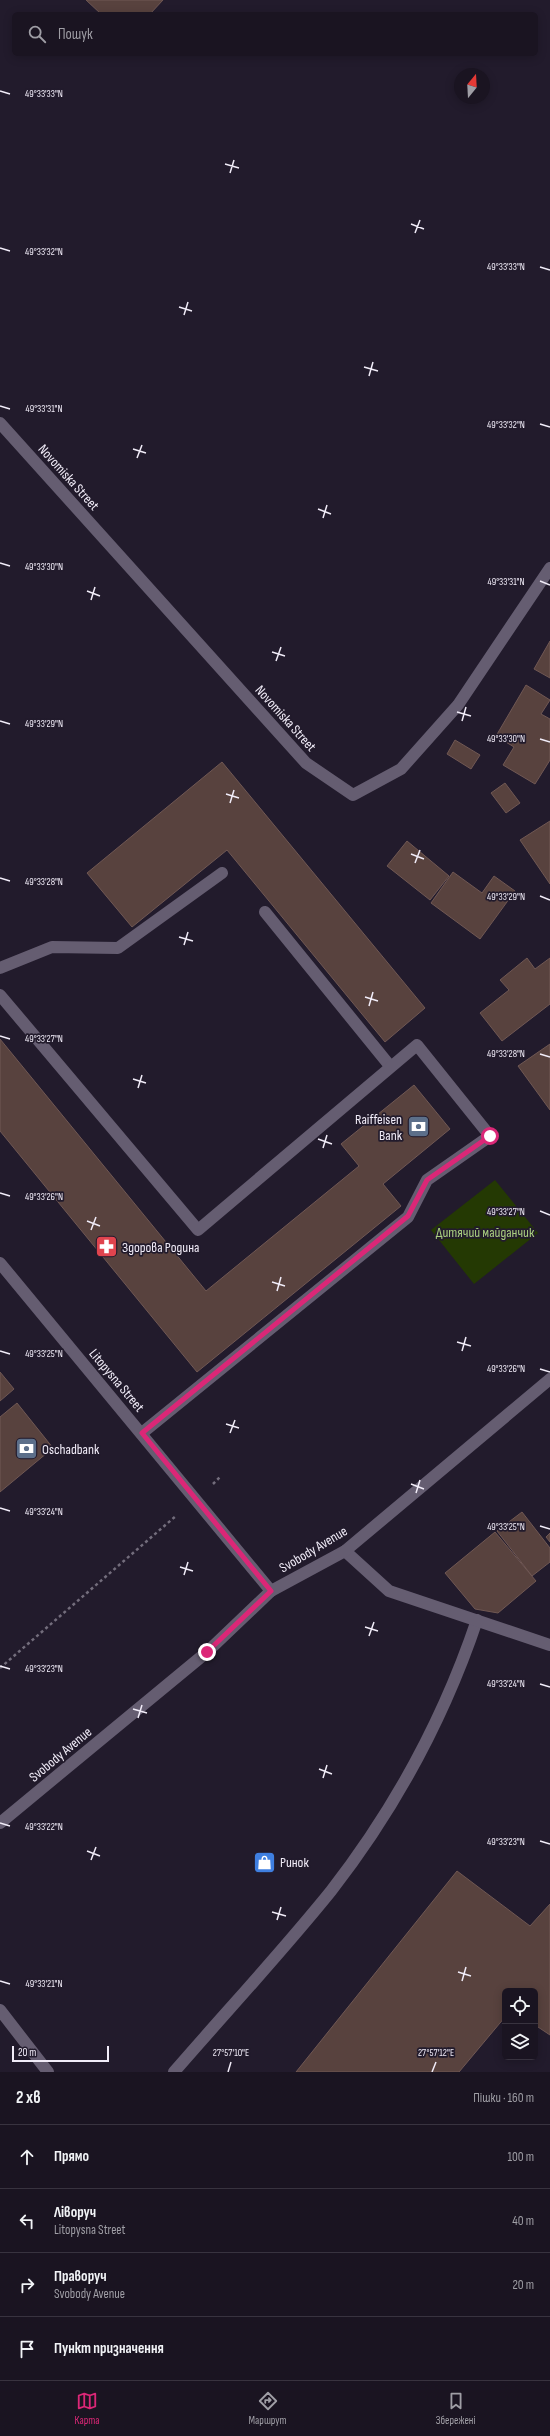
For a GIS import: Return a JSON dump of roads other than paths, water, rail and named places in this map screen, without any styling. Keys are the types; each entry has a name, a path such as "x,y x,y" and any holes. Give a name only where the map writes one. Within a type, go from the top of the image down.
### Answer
{"street":[{"name":"Novomiska Street","path":"0,423 306,764 352,795 401,769 458,705 550,568"},
{"path":"0,968 52,947 118,948 222,873"},
{"path":"265,912 390,1066"},
{"path":"0,995 198,1230 390,1066 418,1045 490,1136 427,1180 408,1216 142,1433"},
{"name":"Litopysna Street","path":"0,1263 196,1498 271,1591"},
{"name":"Svobody Avenue","path":"0,1823 207,1652 271,1591 345,1551 550,1379"},
{"path":"345,1551 389,1591 550,1645"},
{"path":"174,2072 331,1890 384,1815 445,1705 476,1620"},
{"path":"0,2010 48,2072"}],"place":[{"name":"Raiffeisen Bank","path":"418,1127"},
{"name":"Здорова Родина","path":"107,1247"},
{"name":"Oschadbank","path":"27,1449"},
{"name":"Ринок","path":"264,1862"}],"park label":[{"name":"Дитячий майданчик","path":"485,1232"}]}
